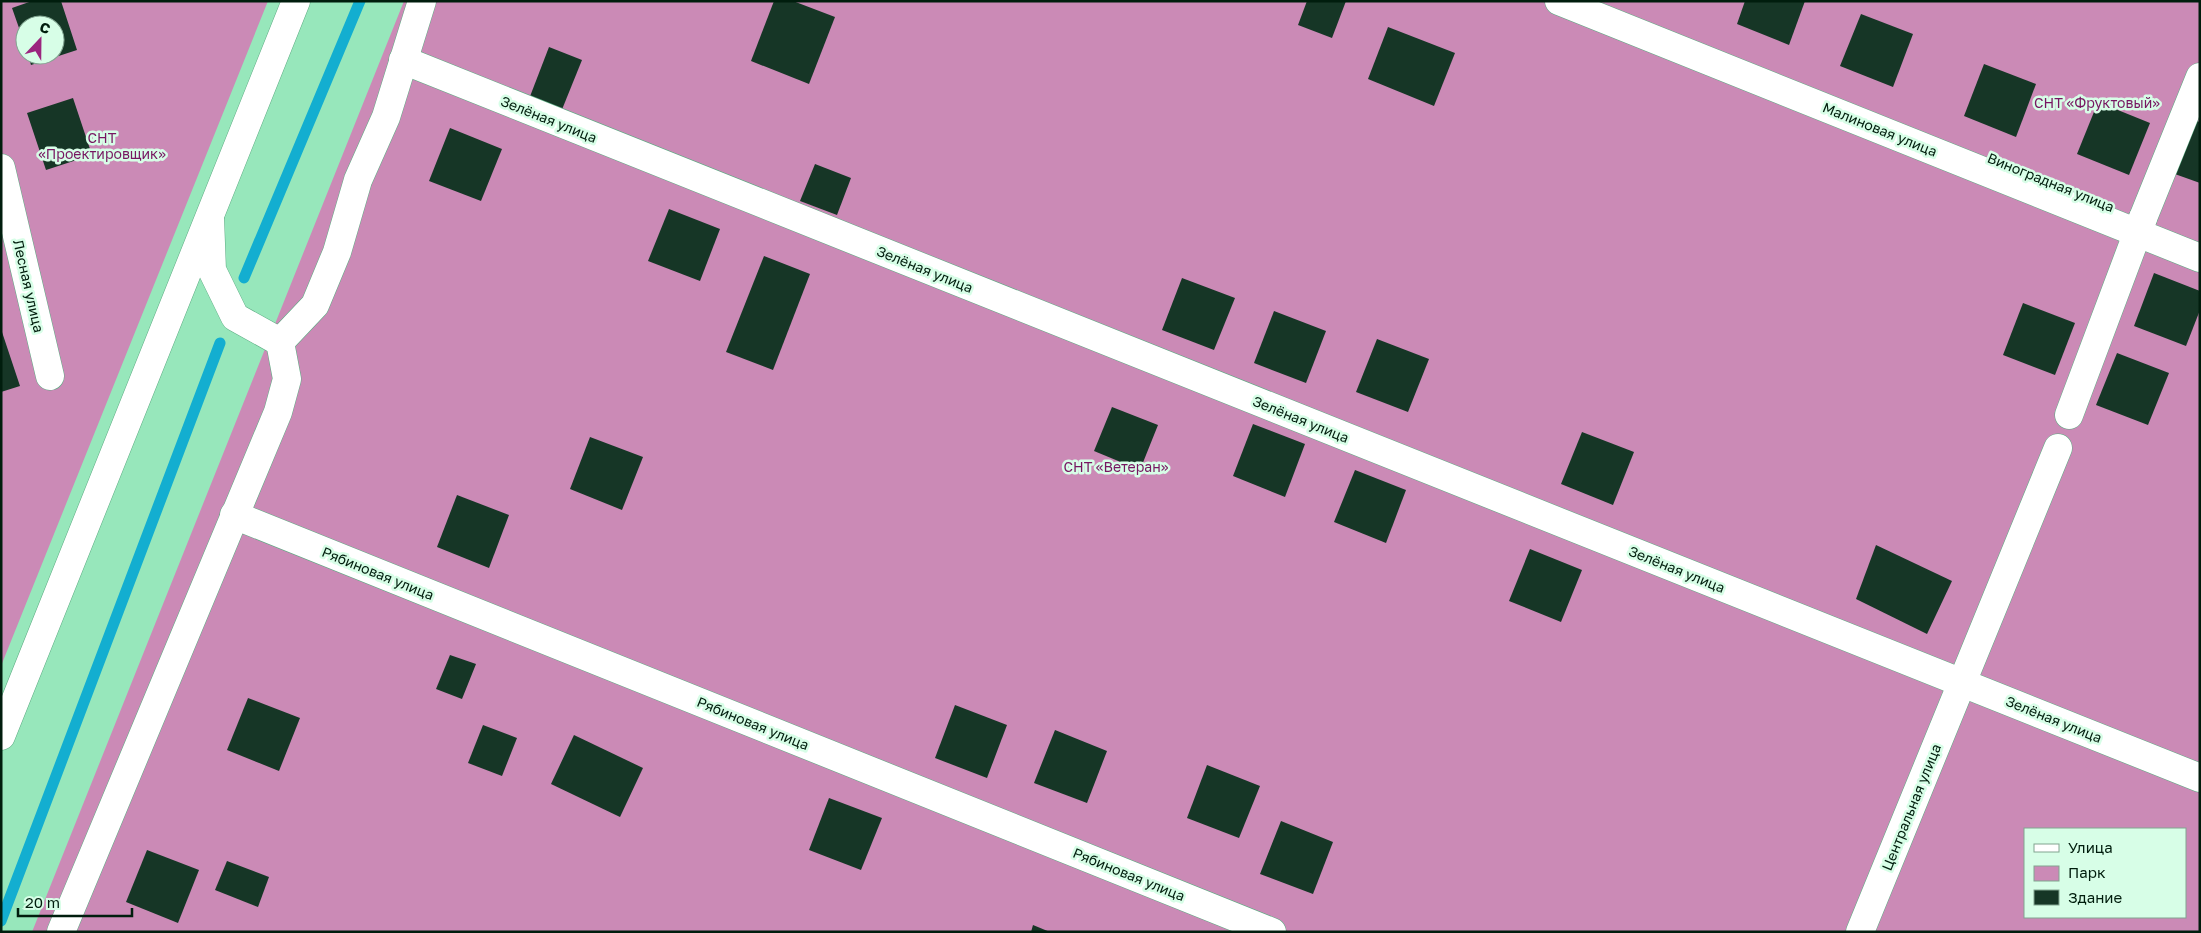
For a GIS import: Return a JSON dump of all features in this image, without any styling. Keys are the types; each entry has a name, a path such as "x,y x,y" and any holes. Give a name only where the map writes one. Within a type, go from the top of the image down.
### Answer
{"street":[{"path":"1,736 296,1"},
{"path":"280,342 315,305 337,252 358,180 386,117 422,1"},
{"name":"Малиновая улица","path":"1559,1 2140,225 2200,258"},
{"path":"1595,1 1679,35"},
{"name":"Зелёная улица","path":"403,60 2200,778"},
{"path":"2069,415 2140,225 2200,77"},
{"name":"Виноградная улица","path":"1903,123 2140,225 2200,241"},
{"name":"Лесная улица","path":"1,168 50,376"},
{"path":"210,217 212,270 235,317 280,342"},
{"path":"61,932 278,412 287,379 280,342"},
{"name":"Центральная улица","path":"1860,932 2058,448"},
{"name":"Рябиновая улица","path":"234,515 1272,932"}],"green space":[{"name":"СНТ «Проектировщик»","path":"1,1 268,1 1,666"},
{"name":"СНТ «Ветеран»","path":"404,1 1566,1 2200,255 2200,932 32,932"},
{"name":"СНТ «Фруктовый»","path":"1572,1 2200,1 2200,252"}],"building":[{"path":"32,1 61,1 77,50 65,54 65,15 15,15 15,17 12,8"},
{"path":"774,1 793,1 835,17 809,84 751,61"},
{"path":"1307,1 1346,1 1332,38 1298,25"},
{"path":"1745,1 1805,1 1789,45 1737,24"},
{"path":"1861,14 1913,34 1893,87 1840,66"},
{"path":"1388,27 1455,53 1434,106 1368,79"},
{"path":"549,47 582,60 561,112 529,99"},
{"path":"1984,64 2036,84 2016,137 1964,116"},
{"path":"73,98 92,155 46,170 27,113"},
{"path":"2098,102 2150,123 2129,175 2077,154"},
{"path":"2193,120 2200,122 2200,183 2172,173"},
{"path":"450,128 502,149 481,201 429,181"},
{"path":"815,164 851,178 837,215 800,201"},
{"path":"669,209 720,229 700,281 648,261"},
{"path":"764,256 810,274 773,370 726,352"},
{"path":"2154,273 2200,291 2200,310 2186,346 2134,326"},
{"path":"1182,278 1235,298 1214,350 1162,330"},
{"path":"2023,303 2075,323 2055,375 2003,355"},
{"path":"1274,311 1326,331 1306,383 1254,363"},
{"path":"1,329 20,386 1,392"},
{"path":"1377,339 1429,359 1408,412 1356,392"},
{"path":"2117,353 2169,373 2148,425 2096,405"},
{"path":"1112,407 1158,425 1140,470 1094,451"},
{"path":"1253,424 1305,444 1285,497 1233,476"},
{"path":"1582,432 1634,452 1613,505 1561,484"},
{"path":"590,437 643,457 622,510 570,489"},
{"path":"1355,470 1406,490 1386,543 1334,522"},
{"path":"457,495 509,515 489,568 437,547"},
{"path":"1876,545 1952,581 1927,634 1856,599"},
{"path":"1530,549 1582,570 1561,622 1509,601"},
{"path":"450,655 476,664 462,699 436,689"},
{"path":"248,698 300,718 279,771 227,750"},
{"path":"955,705 1007,725 987,778 935,758"},
{"path":"483,725 517,738 502,776 468,763"},
{"path":"1055,730 1107,751 1087,803 1034,783"},
{"path":"574,735 643,768 620,817 551,784"},
{"path":"1207,765 1260,786 1239,838 1187,818"},
{"path":"829,798 882,818 861,870 809,850"},
{"path":"1281,821 1333,842 1313,894 1260,874"},
{"path":"147,850 199,870 178,923 126,902"},
{"path":"227,861 269,877 258,907 215,890"},
{"path":"1033,925 1050,932 1031,932"}],"waterway":[{"path":"244,278 360,1"},
{"path":"1,921 220,343"}]}
